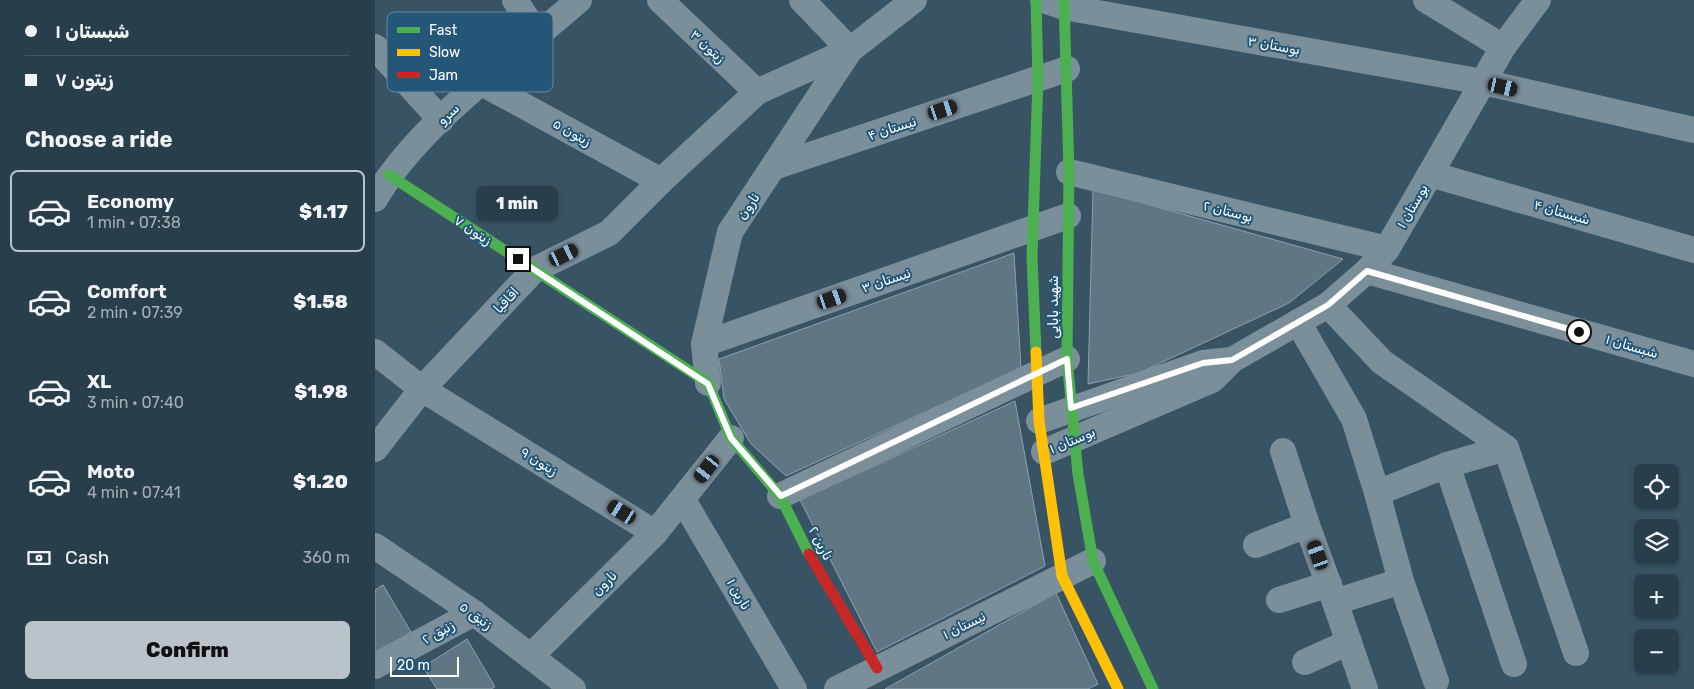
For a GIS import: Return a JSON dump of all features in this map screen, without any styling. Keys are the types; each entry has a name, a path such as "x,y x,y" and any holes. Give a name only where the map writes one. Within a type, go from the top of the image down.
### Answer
{"main road":[{"name":"شهید بابایی","path":"1036,0 1038,79 1033,229 1036,374 1039,422 1062,576 1116,689"},
{"name":"شهید بابایی","path":"1057,2 1067,69 1069,172 1067,359 1074,439 1093,561 1148,681"},
{"name":"زیتون ۷","path":"389,174 708,384"},
{"path":"708,384 731,438"},
{"name":"نارین ۲","path":"731,438 781,496 813,562 877,668"}],"street":[{"path":"515,0 523,12"},
{"name":"سرو","path":"553,23 579,0"},
{"name":"زیتون ۳","path":"660,0 757,92"},
{"path":"802,0 850,50 915,0"},
{"path":"1426,0 1503,47"},
{"name":"بوستان ۱","path":"1044,452 1212,380 1232,360 1328,305 1367,271 1387,249 1503,47 1538,0"},
{"name":"بوستان ۳","path":"1057,2 1483,82 1694,130"},
{"path":"375,47 387,60"},
{"name":"اقاقیا","path":"375,449 423,389 534,270 609,233 661,181 757,92 850,50"},
{"name":"نارون","path":"708,384 704,344 730,232 850,50"},
{"name":"نیستان ۴","path":"774,167 1067,69"},
{"path":"416,92 441,120"},
{"name":"سرو","path":"375,199 389,174 441,120 472,92"},
{"name":"زیتون ۵","path":"498,92 661,181"},
{"name":"بوستان ۲","path":"1069,172 1387,249"},
{"name":"شبستان ۴","path":"1430,174 1694,250"},
{"name":"نیستان ۳","path":"704,344 1068,216"},
{"name":"شبستان ۱","path":"1367,271 1694,364"},
{"path":"1328,305 1382,362 1506,448 1577,653"},
{"path":"1298,322 1354,419 1401,580 1436,681"},
{"path":"375,352 423,389"},
{"path":"781,496 1067,359"},
{"name":"بوستان ۱","path":"1039,422 1071,408 1203,363 1232,360"},
{"name":"زیتون ۹","path":"423,389 655,533"},
{"name":"نارون","path":"531,656 655,533 731,438"},
{"path":"1377,493 1447,465 1506,448"},
{"path":"1283,451 1307,526 1365,689"},
{"path":"1447,465 1513,664"},
{"name":"نارین ۱","path":"683,500 794,689"},
{"path":"1257,545 1307,526"},
{"name":"زنبق ۵","path":"375,546 474,613 573,689"},
{"name":"نیستان ۱","path":"837,689 1093,561"},
{"path":"1279,600 1332,593 1401,580"},
{"name":"زنبق ۲","path":"375,666 474,613"},
{"path":"1305,662 1349,642"},
{"path":"1116,689 1148,681"}],"building":[{"path":"1093,189 1343,259 1289,303 1139,373 1088,384"},
{"path":"1014,253 1021,368 786,476 751,444 724,399 719,359"},
{"path":"1015,401 1045,566 877,652 800,500"},
{"path":"383,585 411,632 375,655 375,590"},
{"path":"1056,593 1098,684 1088,689 885,689"},
{"path":"467,639 495,687 491,689 437,689 423,667"}],"traffic: fast":[{"path":"1036,0 1038,79 1032,257 1036,352"},
{"path":"1064,0 1069,172 1067,359 1078,474 1093,561 1153,689"},
{"path":"389,175 708,383 731,438 780,496 809,554"}],"traffic: slow":[{"path":"1036,352 1039,421 1062,576 1118,689"}],"traffic: jam":[{"path":"809,554 877,668"}],"route":[{"path":"518,259 708,384 731,438 781,496 1067,359 1071,408 1203,363 1232,360 1328,305 1367,271 1579,332"}]}
